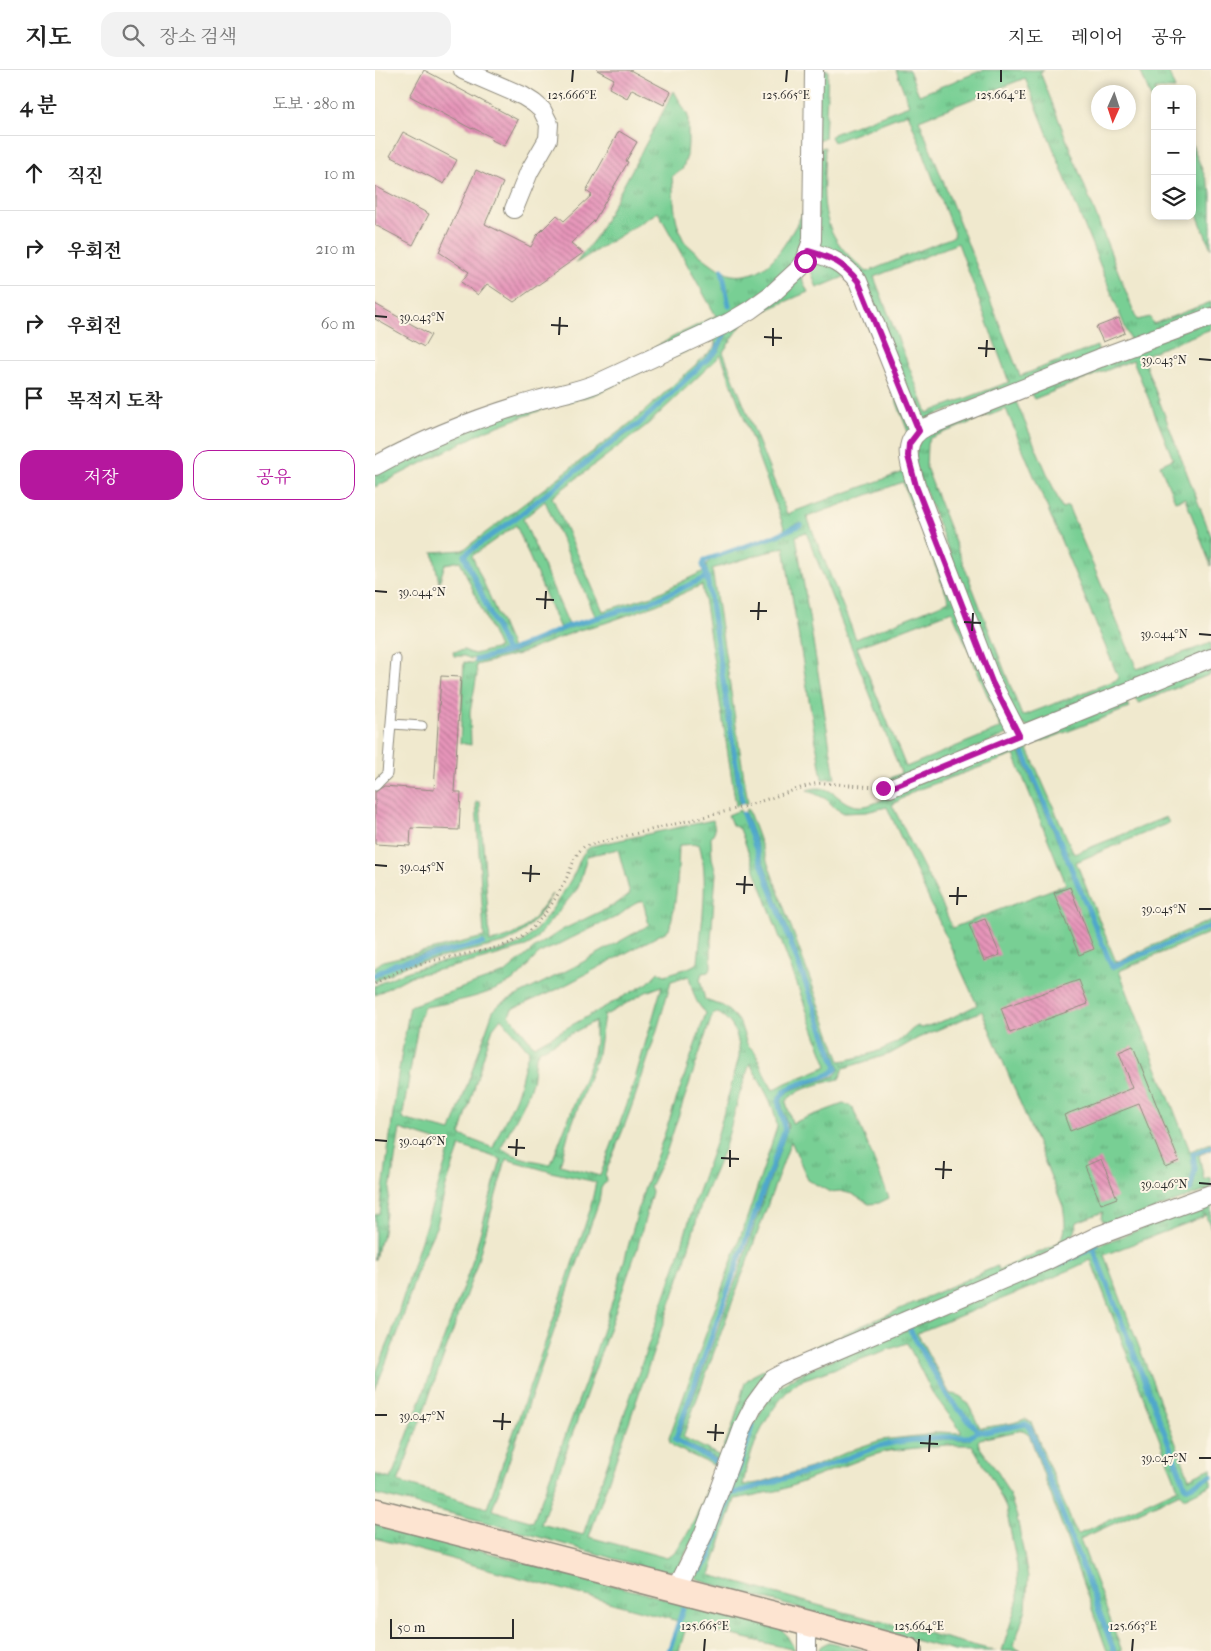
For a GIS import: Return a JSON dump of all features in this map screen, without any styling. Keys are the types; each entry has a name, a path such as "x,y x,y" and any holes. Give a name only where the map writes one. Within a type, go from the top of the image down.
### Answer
{"main road":[{"path":"375,1511 909,1651"}],"street":[{"path":"463,70 523,96 542,110 549,124 548,139 529,172 514,209"},
{"path":"375,466 421,444 487,417 539,400 584,389 601,382 727,323 772,294 800,268 811,240 815,70"},
{"path":"808,251 830,258 847,267 858,281 919,431"},
{"path":"1019,735 992,682 916,486 908,456 909,444 919,431 1100,358 1211,317"},
{"path":"890,788 1211,658"},
{"path":"676,1590 703,1535 747,1418 773,1379 796,1367 1046,1261 1097,1236 1211,1194"},
{"path":"807,1623 807,1651"}],"lane":[{"path":"375,786 387,774 396,659"},
{"path":"391,724 423,726"}],"path":[{"path":"375,984 405,968 490,949 511,943 520,938 547,912 568,876 575,858 585,846 740,808 813,784 824,783 890,788"}],"green space":[{"path":"819,70 828,70 825,138 816,141"},
{"path":"896,70 909,70 919,95 983,70 1044,70 1040,72 1137,320 1150,317 1153,324 1211,302 1211,312 1131,342 1025,78 919,120 1020,376 1097,346 1099,354 920,421 863,280 818,243 816,149 825,147 824,201 831,230 839,244 851,258 867,272 955,236 908,113 834,142 831,137 833,134 909,105","holes":["958,243 1009,382 927,413 874,277"]},
{"path":"1140,70 1168,70 1174,85 1151,85 1151,98"},
{"path":"674,91 688,116 687,156 682,170 672,176 676,216 685,242 728,274 751,274 766,266 773,259 793,231 808,204 802,259 726,322 600,379 673,337 716,316 658,212 576,263 596,237"},
{"path":"1196,154 1211,192 1211,249 1196,212"},
{"path":"820,263 841,269 858,283 915,428 908,432 850,279 846,276 817,288 811,271 815,264"},
{"path":"800,275 808,292 745,320 723,352 787,514 909,470 1010,733 891,784 886,780 901,773 806,532 796,536 835,778 822,779 784,547 712,569 748,803 744,804 706,565 710,560 780,536 802,525 800,522 785,530 721,355 647,425 552,497 603,611 652,596 704,571 705,576 652,600 596,618 545,501 523,519 569,625 560,629 516,525 472,556 512,648 508,650 466,555 518,518 639,425 719,351 730,326","holes":["903,482 949,601 856,639 807,517","952,611 1001,728 906,767 857,647"]},
{"path":"1211,319 1211,329 1142,356 1211,536 1211,566 1185,498 1175,501 1160,465 1173,459 1133,360 1034,399 1029,391"},
{"path":"725,328 716,350 638,423 623,432 516,516 462,555 505,651 471,659 464,656 454,656 453,652 464,650 474,654 499,648 460,561 445,564 439,583 433,552 463,550 637,418 716,346 714,339 593,395 555,405 487,430 375,487 375,471 434,443"},
{"path":"1014,397 1062,508 1068,506 1137,669 1211,643 1211,654 1028,727 1016,722 914,462 920,435","holes":["1006,409 1119,679 1022,716 926,467 927,444 930,438"]},
{"path":"706,579 740,805 736,806 702,585 656,605 579,630 519,654 476,665 477,675 470,712 471,745 460,743 464,662 472,663 510,654 569,628 653,602"},
{"path":"1211,659 1211,674 1139,703 1134,694"},
{"path":"1125,697 1129,708 1027,747 1074,854 1166,817 1169,823 1076,862 1116,962 1211,920 1211,924 1113,965 1023,748 1019,750 1112,969 1211,927 1211,932 1119,971 1190,1151 1211,1143 1211,1145 1191,1153 1193,1169 1188,1191 1193,1190 1196,1169 1195,1155 1211,1149 1199,1155 1204,1180 1211,1177 1211,1189 1107,1226 1101,1218 1103,1212 1077,1222 1072,1237 1060,1248 778,1372 678,1568 675,1570 653,1570 508,1528 375,1494 375,1474 391,1479 471,1266 501,1159 460,1146 446,1186 437,1225 420,1262 399,1330 375,1390 375,1376 391,1336 451,1145 400,1129 382,1238 378,1245 375,1260 375,1215 380,1213 398,1075 410,1006 505,973 536,947 562,930 616,904 630,894 618,849 587,856 578,888 533,942 522,948 465,964 411,976 375,995 375,986 397,975 421,967 503,950 521,943 536,930 551,911 564,892 583,855 592,846 713,820 715,830 711,838 712,858 716,873 711,968 708,972 702,973 700,979 705,1000 723,1006 740,1023 747,1044 756,1053 773,1090 823,1068 827,1066 740,829 732,825 728,815 740,810 836,1068 824,1075 789,1088 782,1092 778,1098 777,1102 783,1123 783,1132 674,1440 722,1465 721,1461 678,1439 737,1277 788,1126 782,1109 782,1099 791,1091 830,1078 840,1069 745,813 748,809 840,1061 882,1050 903,1038 918,1026 922,1028 951,1018 977,1005 887,807 866,812 844,813 835,808 826,799 807,790 816,788 830,791 855,806 868,805","holes":["1014,755 1066,884 952,928 945,910 892,805 914,791","699,844 704,872 704,887 698,963 665,975 658,972 648,983 534,1046 509,1015 512,1009 558,989 669,930 678,877 679,845","643,901 649,925 574,967 500,1004 493,1011 451,1131 402,1119 419,1019 424,1007 484,994 506,985 519,976 542,952 614,918","689,976 696,1000 706,1013 644,1189 617,1287 585,1383 533,1522 492,1510 599,1201 601,1188 606,1181 605,1174 633,1103 671,981","662,986 630,1096 600,1176 560,1165 568,1135 598,1053 604,1016 646,992","982,1011 1063,1206 1065,1218 1064,1234 1057,1243 1050,1247 999,1270 997,1266 752,1376 745,1382 732,1428 720,1456 683,1437 791,1141 808,1180 830,1192 840,1191 852,1194 869,1204 879,1203 889,1198 853,1108 843,1104 792,1123 786,1102 795,1093 839,1079 844,1068 890,1054 918,1038","713,1013 718,1013 728,1021 735,1031 739,1057 716,1141 695,1200 679,1255 583,1535 541,1524 637,1249 652,1192 650,1187 666,1153","501,1018 529,1051 516,1097 493,1148 460,1135 493,1028","595,1021 595,1042 592,1058 551,1164 519,1157 501,1148 529,1090 533,1077 535,1058 539,1051","750,1063 770,1102 777,1127 669,1438 670,1443 674,1447 715,1466 702,1503 690,1529 683,1541 667,1558 589,1537 684,1264 702,1201 725,1147","506,1159 596,1182 590,1210 558,1306 487,1508 398,1482 476,1267"]},
{"path":"476,802 480,802 490,942 512,935 527,926 552,894 533,923 520,934 504,943 404,966 375,982 375,976 395,965 483,944 482,942 413,957 375,973 375,967 383,961 484,937"},
{"path":"1211,1198 1101,1242 1076,1255 912,1326 827,1359 779,1383 768,1393 751,1427 709,1556 699,1570 699,1574 711,1557 753,1428 770,1394 794,1377 828,1361 909,1329 947,1397 977,1431 970,1436 941,1436 879,1445 790,1477 740,1490 739,1493 824,1468 880,1447 897,1443 965,1439 978,1433 1025,1425 1029,1428 1113,1651 1107,1651 1029,1434 1023,1430 978,1441 979,1446 999,1474 1009,1494 1017,1517 1028,1577 1026,1609 1014,1645 1021,1651 1002,1651 1018,1599 1017,1565 1006,1508 972,1445 946,1445 888,1451 781,1490 735,1499 710,1575 996,1651 955,1651 707,1583 692,1574 751,1419 764,1395 772,1385 810,1364 1005,1283 1072,1253 1097,1239","holes":["907,1343 932,1392 961,1433 938,1432 881,1440 810,1468 758,1483 743,1485 750,1457 762,1428 779,1401 799,1381"]},
{"path":"1211,1202 1211,1228 1205,1214 1203,1217 1104,1255 1189,1478 1211,1468 1211,1475 1187,1486 1095,1248"},
{"path":"1092,1249 1185,1489 1211,1477 1211,1485 1184,1498 1180,1493 1080,1539 1122,1651 1116,1651 1031,1427 1026,1423 985,1431 979,1430 949,1396 911,1328 1077,1258","holes":["1091,1260 1178,1488 1077,1535 1031,1422 1025,1419 1013,1423 981,1428 966,1402 957,1395 950,1394 917,1333 1039,1284"]},
{"path":"375,1521 530,1564 780,1628 786,1634 795,1650 687,1624 679,1651 670,1651 684,1608 678,1621 375,1538"},
{"path":"829,1642 866,1651 818,1650"}],"building":[{"path":"424,70 518,120 504,146 490,139 491,137 410,96"},
{"path":"597,70 630,70 671,92 664,105 632,89 627,98 609,88 614,79"},
{"path":"619,131 637,142 626,161 628,162 594,221 571,243 583,253 514,302 487,284 478,295 461,282 469,272 439,252 476,170 503,183 485,224 531,247 537,235 557,215 564,221 592,195 586,191"},
{"path":"403,132 457,160 444,184 390,156"},
{"path":"375,186 429,214 413,245 375,225"},
{"path":"375,304 431,335 424,347 375,319"},
{"path":"1119,318 1125,333 1103,342 1096,327"},
{"path":"441,676 461,677 454,792 461,792 459,830 411,828 410,846 375,844 375,792 384,786 434,790"},
{"path":"1070,887 1094,949 1079,955 1054,893"},
{"path":"985,919 1000,955 984,961 969,925"},
{"path":"1079,980 1088,1004 1010,1033 1001,1008"},
{"path":"1133,1046 1179,1161 1165,1167 1139,1104 1070,1131 1064,1115 1133,1088 1119,1052"},
{"path":"1101,1159 1117,1198 1101,1204 1085,1166"}],"waterway":[{"path":"722,270 729,306"},
{"path":"507,652 464,555 517,517 624,433 638,425 717,350 726,330"},
{"path":"707,577 703,565 705,560 775,536 800,525"},
{"path":"476,660 507,652 569,626 653,601 707,577 742,802"},
{"path":"1022,749 1112,967 1211,926"},
{"path":"720,1464 675,1440 784,1132 785,1128 779,1106 780,1098 784,1092 791,1088 832,1073 837,1068 743,814"},
{"path":"375,975 395,964 483,943"},
{"path":"1190,1190 1195,1169 1193,1154 1211,1147"},
{"path":"1060,1264 1097,1245"},
{"path":"1093,1248 1186,1488 1211,1476"},
{"path":"909,1328 948,1397 978,1431 985,1432 1026,1424 1030,1428 1114,1651"},
{"path":"700,1571 710,1557 753,1426"},
{"path":"735,1493 824,1467 879,1446 941,1437 970,1437 978,1431"},
{"path":"669,1651 683,1609"}],"route":[{"path":"805,261 808,251 830,258 847,267 858,281 919,431 909,444 908,456 916,486 992,682 1019,735 890,788 883,788"}]}
